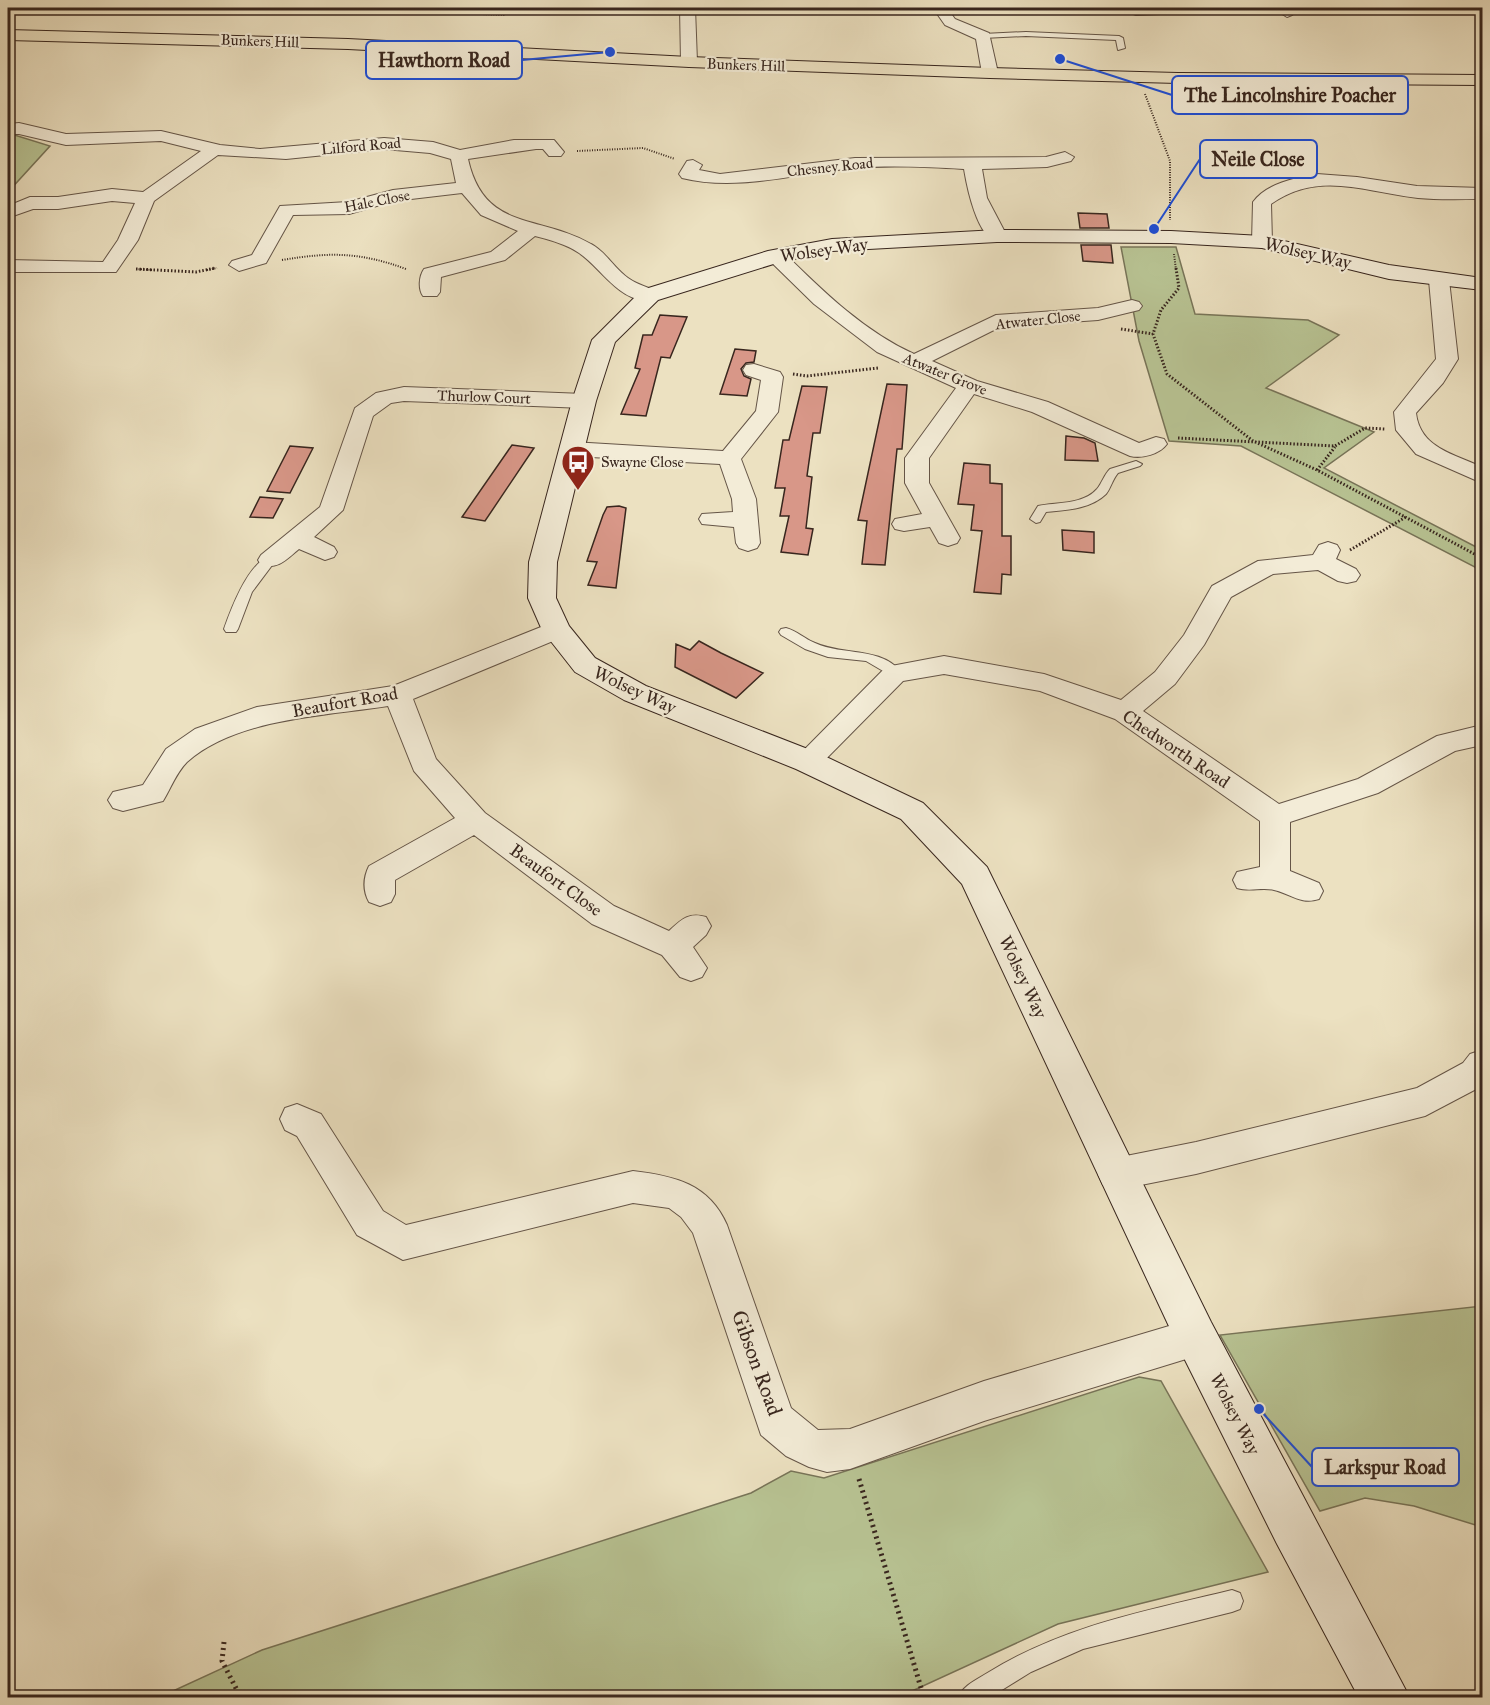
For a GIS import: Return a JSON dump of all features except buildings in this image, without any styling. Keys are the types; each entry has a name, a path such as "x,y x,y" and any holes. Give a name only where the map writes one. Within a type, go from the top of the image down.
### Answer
{"main road":[{"name":"Bunkers Hill","path":"9,35 330,43 689,63 990,74 1482,80"}],"street":[{"path":"687,8 689,63"},
{"path":"940,8 950,22 983,36 990,74"},
{"path":"1136,10 1185,8"},
{"name":"Lilford Road","path":"14,125 52,138 79,139 129,134 164,136 215,149 262,154 301,152 369,142 405,142 437,147 459,156"},
{"path":"555,145 497,146 459,156 468,187 480,205 499,219 530,230 567,238 595,254 621,283 650,296"},
{"path":"109,268 128,240 135,219 147,198 215,149"},
{"name":"Chesney Road","path":"668,178 690,169 720,179 855,163 906,161 1057,164"},
{"path":"972,164 978,198 997,236"},
{"path":"1262,242 1262,202 1276,189 1299,182 1321,178 1418,192 1477,189"},
{"name":"Hale Close","path":"266,262 278,209 350,208 393,196 468,187"},
{"path":"23,202 57,203 112,195 147,198"},
{"path":"406,269 430,283 464,267 498,256 530,230"},
{"name":"Wolsey Way","path":"1386,1698 1293,1528 1196,1337 975,876 912,811 807,761 635,693 585,665 556,630 542,598 543,562 584,401 604,340 650,296 776,256 832,245 997,236 1171,237 1262,242 1389,272 1482,284"},
{"name":"Atwater Grove","path":"776,256 821,300 875,341 969,386 1040,407 1143,453"},
{"path":"239,265 266,262"},
{"path":"8,266 136,269"},
{"path":"1440,280 1447,358 1435,378 1406,412 1407,430 1424,448 1482,476"},
{"name":"Atwater Close","path":"915,362 996,321 1104,321 1132,306"},
{"path":"729,458 766,412 772,373"},
{"path":"904,524 943,528 917,483 917,458 969,386"},
{"name":"Thurlow Court","path":"270,560 331,510 363,413 377,392 584,401"},
{"path":"572,449 729,458"},
{"path":"711,519 747,531 744,499 729,458"},
{"path":"297,538 325,552"},
{"path":"1125,712 1165,678 1195,639 1221,592 1267,567 1325,556 1347,575"},
{"name":"Beaufort Road","path":"123,801 160,800 163,773 176,756 205,736 257,717 398,695 556,630"},
{"name":"Chedworth Road","path":"895,673 944,665 1044,682 1125,712 1275,816"},
{"path":"807,761 895,673"},
{"name":"Beaufort Close","path":"398,695 424,764 475,821 603,915 687,947"},
{"path":"1308,891 1262,878 1275,816 1368,786 1448,743 1482,735"},
{"path":"372,878 475,821"},
{"path":"1116,1174 1196,1158 1425,1101 1475,1073 1482,1064"},
{"name":"Gibson Road","path":"297,1119 309,1125 370,1223 403,1243 633,1187 671,1192 696,1205 709,1225 776,1421 792,1437 815,1451 835,1453 850,1449 984,1401 1196,1337"}],"lane":[{"path":"983,36 1026,34 1119,38 1121,48"},
{"path":"1036,519 1042,509 1083,502 1094,496 1103,489 1112,472 1143,453"},
{"path":"231,629 242,594 253,577 270,560"},
{"path":"786,632 810,646 832,654 869,657 895,673"},
{"path":"969,1698 991,1682 1059,1648 1122,1626 1166,1619 1232,1601"}],"path":[{"path":"94,12 119,8 168,10 170,8"},
{"path":"263,8 327,8"},
{"path":"336,8 505,15 499,8"},
{"path":"401,11 404,8"},
{"path":"1142,90 1152,108 1170,161 1171,237 1179,288 1161,310 1153,334 1167,374 1253,441 1317,470 1482,558"},
{"path":"555,145 643,148 690,169"},
{"path":"266,262 336,251 370,255 406,269"},
{"path":"136,269 196,272 239,265"},
{"path":"1104,321 1153,334"},
{"path":"772,373 807,376 837,374 915,362"},
{"path":"1317,470 1335,446 1365,428 1407,430"},
{"path":"1143,453 1169,438 1335,446"},
{"path":"1325,556 1344,554 1406,517"},
{"path":"850,1449 924,1698"},
{"path":"224,1642 222,1662 241,1698"}],"green space":[{"path":"8,133 50,146 8,192"},
{"path":"1121,247 1176,247 1195,314 1308,320 1339,335 1266,388 1374,432 1324,468 1482,550 1482,578 1475,567 1241,446 1169,441 1139,341"},
{"path":"1482,1306 1482,1527 1414,1506 1365,1498 1320,1511 1220,1335"},
{"path":"1139,1377 1161,1381 1268,1572 1058,1624 899,1697 160,1697 262,1650 751,1493 791,1471 824,1478"}],"place":[{"name":"Hawthorn Road","path":"610,52"},
{"name":"The Lincolnshire Poacher","path":"1060,59"},
{"name":"Neile Close","path":"1154,229"},
{"name":"Swayne Close","path":"578,491"},
{"name":"Larkspur Road","path":"1259,1409"}]}
